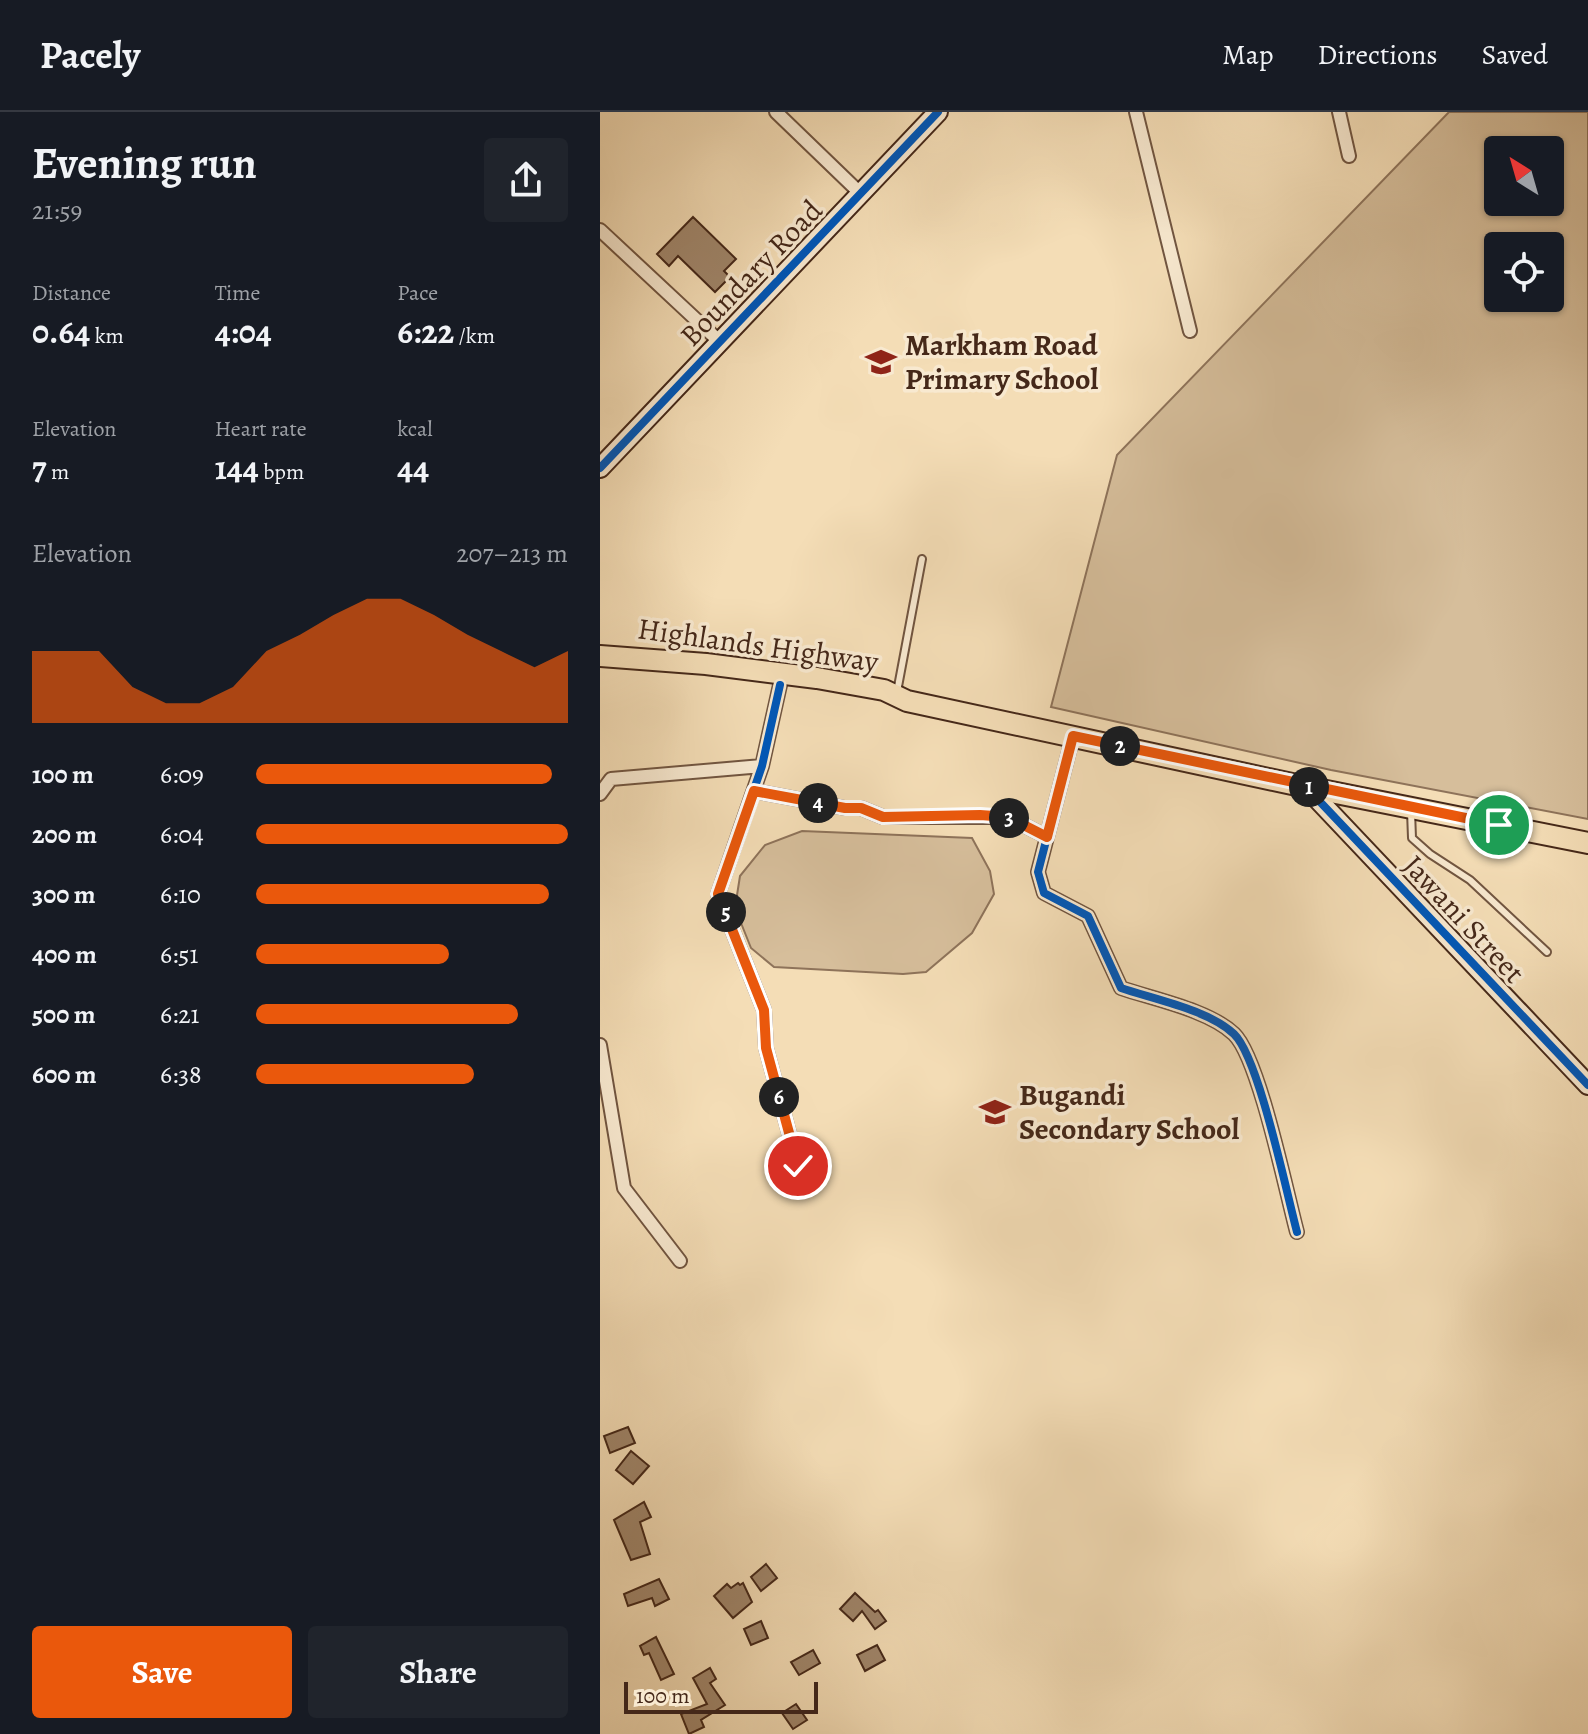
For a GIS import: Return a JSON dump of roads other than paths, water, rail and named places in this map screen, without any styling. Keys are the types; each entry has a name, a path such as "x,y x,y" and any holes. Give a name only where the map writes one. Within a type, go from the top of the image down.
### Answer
{"main road":[{"name":"Highlands Highway","path":"600,656 706,664 870,687 902,698 1306,787 1588,843"},
{"name":"Highlands Highway","path":"600,669 706,676 871,700 902,698"}],"street":[{"path":"776,112 861,194"},
{"path":"1136,112 1190,331"},
{"path":"1339,112 1349,156"},
{"name":"Boundary Road","path":"600,468 936,113"},
{"path":"600,230 719,341"},
{"path":"780,685 762,766 718,894 764,1010 766,1048 798,1166"},
{"path":"1073,736 1038,872 1044,893 1088,916 1121,988 1205,1016 1234,1034 1252,1064 1297,1232"},
{"path":"600,794 611,779 762,766"},
{"name":"Jawani Street","path":"1306,787 1588,1085"},
{"path":"754,791 845,808 861,808 883,817 1008,817 1047,837"},
{"path":"600,1045 624,1188 680,1261"}],"lane":[{"path":"902,698 922,559"},
{"path":"1410,807 1412,838 1430,854 1470,880 1547,952"}],"place":[{"name":"Markham Road Primary School","path":"881,362"},
{"name":"Bugandi Secondary School","path":"995,1112"}]}
